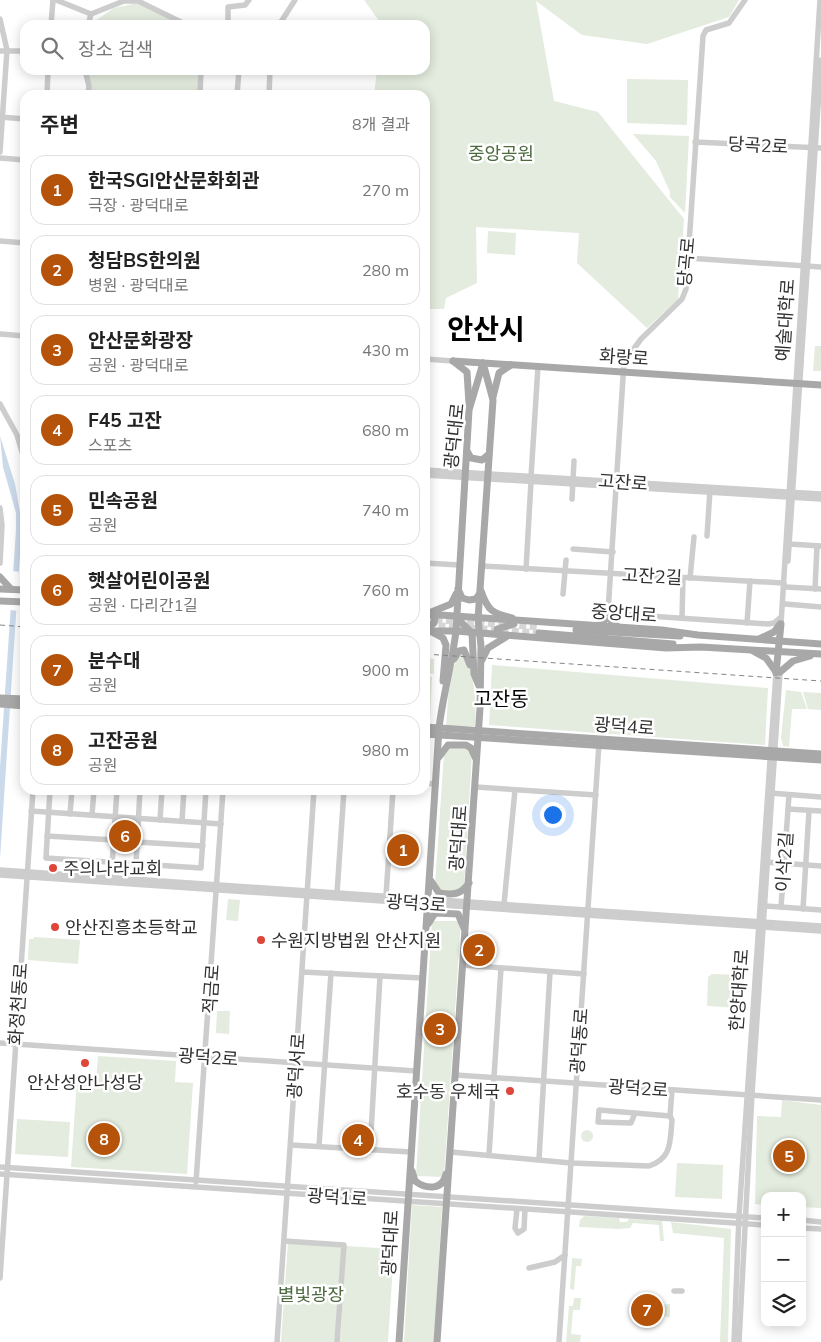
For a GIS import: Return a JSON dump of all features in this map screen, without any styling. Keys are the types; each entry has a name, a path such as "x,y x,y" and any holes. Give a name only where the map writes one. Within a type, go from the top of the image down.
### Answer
{"main road":[{"name":"화랑로","path":"453,361 821,385"},
{"path":"453,361 467,372 469,410"},
{"name":"광덕대로","path":"399,1342 422,978 439,758 439,731 443,696 452,663 456,631 469,410 483,363"},
{"name":"광덕대로","path":"437,1342 470,882 481,692 478,619 493,400 483,363"},
{"path":"472,398 477,392 483,391 493,400 499,373 512,365"},
{"path":"467,450 471,458 482,460 488,456 489,452"},
{"path":"0,577 6,588 20,589"},
{"path":"458,587 462,598 469,600 476,599 481,590"},
{"path":"430,613 451,604 458,587"},
{"path":"481,590 486,605 491,610 498,615 521,622"},
{"path":"3,601 20,602"},
{"path":"597,626 604,621 608,609"},
{"path":"608,609 612,621 618,627"},
{"name":"중앙대로","path":"430,614 521,622 662,630 698,635 817,643"},
{"path":"430,616 435,618 434,623 430,627"},
{"path":"456,617 472,633 474,674"},
{"path":"506,637 497,634 497,629 521,622"},
{"path":"759,639 774,632 782,624 794,640 817,643"},
{"name":"예술대학로","path":"781,641 782,624"},
{"name":"중앙대로","path":"430,630 666,648 701,646 818,654"},
{"path":"698,635 667,636 540,630 701,646"},
{"path":"430,632 443,638 446,645 443,696"},
{"path":"481,662 488,648 506,637"},
{"name":"한양대학로","path":"778,673 781,641"},
{"path":"452,663 457,652 464,650 481,692"},
{"path":"751,650 766,658 778,673 793,661 818,654"},
{"path":"0,698 20,699"},
{"path":"0,704 20,706"},
{"name":"광덕4로","path":"430,728 439,731 599,743 773,754 821,760"},
{"name":"광덕4로","path":"430,733 439,731"},
{"path":"439,758 448,745 466,745 471,748 477,762"},
{"name":"광덕4로","path":"773,754 821,754"},
{"path":"430,878 436,890 442,894 460,893 470,882"},
{"path":"427,925 435,914 455,913 461,918 466,930"},
{"path":"410,1161 415,1181 423,1186 435,1187 443,1184 450,1163"}],"street":[{"path":"52,20 54,0 91,14 124,1 138,1 177,20"},
{"path":"228,20 228,7 245,6 248,0"},
{"path":"282,20 296,0"},
{"name":"당곡로","path":"608,609 624,362 632,350 682,299 686,288 703,36 706,30 729,23 745,0"},
{"name":"예술대학로","path":"816,148 820,0"},
{"path":"89,20 91,14"},
{"path":"0,19 7,50 0,152"},
{"path":"0,51 20,51"},
{"name":"예술대학로","path":"782,624 805,266 816,148 821,60"},
{"path":"47,90 48,75"},
{"path":"86,75 89,90"},
{"path":"200,90 201,75"},
{"path":"237,90 239,75"},
{"path":"269,90 270,75"},
{"path":"1,117 20,119"},
{"name":"당곡2로","path":"695,142 816,148"},
{"path":"0,158 20,160"},
{"path":"0,241 20,242"},
{"path":"688,258 821,267"},
{"path":"0,334 20,336"},
{"name":"화랑로","path":"430,360 453,361"},
{"path":"526,569 538,366"},
{"path":"0,404 17,435 20,445"},
{"path":"572,500 574,461"},
{"name":"고잔로","path":"430,471 465,475"},
{"name":"고잔로","path":"430,475 488,476 790,495 821,499"},
{"path":"707,536 710,490"},
{"name":"고잔로","path":"790,495 821,494"},
{"name":"예술대학로","path":"782,624 786,604 784,585 789,544 790,495"},
{"path":"0,508 2,525 0,563"},
{"path":"690,578 694,537"},
{"path":"789,544 819,546 818,589"},
{"path":"572,549 613,552"},
{"path":"563,594 566,560"},
{"path":"430,562 459,565"},
{"name":"고잔2길","path":"482,566 750,582 818,589"},
{"path":"682,618 683,578"},
{"path":"747,623 750,582"},
{"path":"786,604 821,607"},
{"path":"608,609 619,614 782,624"},
{"name":"한양대학로","path":"739,1342 742,1216 778,673"},
{"name":"광덕동로","path":"559,1342 599,743"},
{"path":"430,783 436,784"},
{"path":"476,787 596,795"},
{"path":"504,904 515,790"},
{"path":"770,794 821,797"},
{"name":"화정천동로","path":"0,1278 33,795"},
{"path":"50,795 46,858 201,868 206,795"},
{"path":"70,814 72,795"},
{"path":"92,815 94,795"},
{"path":"111,880 117,795"},
{"path":"136,864 140,795"},
{"path":"160,820 162,795"},
{"path":"182,821 184,795"},
{"name":"적금로","path":"196,1187 223,795"},
{"name":"광덕서로","path":"278,1342 314,795"},
{"path":"337,893 344,795"},
{"path":"386,896 393,795"},
{"path":"788,809 789,795"},
{"name":"이삭2길","path":"821,811 788,809 781,907 821,910"},
{"path":"31,811 221,824"},
{"path":"803,909 809,811"},
{"path":"47,836 114,840"},
{"path":"137,842 202,846"},
{"path":"765,862 821,866"},
{"name":"한양대학로","path":"761,924 765,906 765,862"},
{"path":"0,870 11,873"},
{"path":"0,875 11,873"},
{"name":"광덕3로","path":"11,873 761,924 821,926"},
{"name":"광덕3로","path":"307,893 386,896 429,902"},
{"name":"광덕3로","path":"468,904 504,904 588,912"},
{"path":"765,906 781,907"},
{"name":"광덕3로","path":"761,924 821,931"},
{"path":"463,965 584,974"},
{"path":"489,1155 501,968"},
{"path":"302,972 422,978"},
{"path":"539,1159 550,972"},
{"path":"319,1146 331,973"},
{"path":"370,1150 380,976"},
{"name":"광덕2로","path":"0,1043 416,1072"},
{"name":"광덕2로","path":"456,1075 821,1100"},
{"path":"451,1152 638,1168 658,1163 669,1152 672,1090"},
{"path":"635,1113 631,1123 598,1122 599,1110 635,1113 670,1116"},
{"path":"291,1145 411,1152"},
{"name":"광덕1로","path":"0,1167 288,1186 408,1198"},
{"name":"광덕1로","path":"0,1174 287,1193 568,1205 761,1218"},
{"name":"광덕1로","path":"447,1200 517,1209 761,1226"},
{"path":"517,1209 515,1228 518,1233 524,1230 525,1209"},
{"path":"806,1220 821,1222"},
{"name":"한양대학로","path":"734,1342 742,1224"},
{"path":"806,1228 821,1229"},
{"path":"284,1241 344,1245 337,1342"},
{"path":"529,1268 555,1262 565,1256"},
{"path":"674,1291 682,1291"}],"green space":[{"name":"중앙공원","path":"364,0 739,0 729,17 647,44 582,35 536,1 554,101 598,112 684,219 678,299 647,328 577,263 579,233 476,227 477,283 446,298 444,309 430,309 430,90 375,90 376,75 430,75 430,20 378,20"},
{"path":"138,4 172,20 96,20 114,8"},
{"path":"84,75 201,75 199,90 89,90"},
{"path":"627,79 688,80 687,125 627,123"},
{"path":"633,134 689,136 685,213 670,197 670,192 656,161"},
{"path":"488,231 516,233 515,255 487,253"},
{"path":"815,346 821,346 821,371 813,371"},
{"path":"462,653 470,667 472,677 476,709 475,726 446,726 451,676 457,659"},
{"path":"430,659 434,659 434,674 430,674"},
{"path":"492,665 768,688 765,745 489,725"},
{"path":"430,677 432,677 430,721"},
{"path":"786,690 801,692 807,709 792,709 789,747 783,746 781,738"},
{"path":"803,692 821,693 821,710 808,709"},
{"path":"465,747 472,753 464,886 456,893 441,892 435,885 444,754 447,748"},
{"path":"119,820 135,822 133,852 116,851"},
{"path":"228,899 240,900 238,921 226,920"},
{"path":"432,921 461,921 444,1177 416,1176"},
{"path":"34,937 80,940 78,964 28,960 29,939"},
{"path":"712,974 741,975 739,1008 707,1006 708,977"},
{"path":"217,1011 230,1011 229,1034 216,1033"},
{"path":"98,1056 176,1061 175,1082 193,1083 187,1174 71,1167 77,1080 96,1081"},
{"path":"782,1100 821,1105 821,1208 806,1207 806,1192 761,1192 761,1205 755,1204 757,1116 781,1117"},
{"path":"17,1119 70,1122 68,1157 15,1154"},
{"path":"589,1130 592,1131 592,1141 585,1142 582,1141 581,1134 582,1131"},
{"path":"677,1163 723,1165 722,1199 675,1197"},
{"path":"412,1205 442,1207 434,1342 404,1342"},
{"path":"584,1216 619,1218 620,1222 627,1222 629,1219 662,1221 664,1241 660,1241 659,1225 633,1223 630,1228 619,1229 579,1227 580,1220"},
{"path":"671,1222 731,1229 728,1342 720,1342 724,1238 673,1233"},
{"name":"별빛광장","path":"288,1242 342,1246 335,1342 281,1342"},
{"path":"346,1246 394,1249 388,1342 340,1342"},
{"path":"572,1258 582,1259 581,1266 576,1266 574,1290 570,1289"},
{"path":"574,1298 581,1298 580,1310 573,1310 571,1334 581,1335 580,1342 566,1342 569,1306 573,1306"},
{"path":"640,1302 648,1302 654,1305 653,1315 639,1317"},
{"path":"670,1304 670,1318 660,1314 662,1305"}],"water":[{"path":"0,436 15,484 20,513 20,554 0,859 0,767 16,530 16,513 3,467"}],"pier":[{"path":"12,571 20,572 19,611 10,610"}],"tunnel":[{"path":"430,619 540,627"},
{"path":"430,625 539,633"}],"railway":[{"path":"0,625 20,627"},
{"path":"430,654 821,681"}],"place":[{"name":"햇살어린이공원","path":"125,836"},
{"name":"한국SGI안산문화회관","path":"403,850"},
{"name":"주의나라교회","path":"53,868"},
{"name":"안산진흥초등학교","path":"55,927"},
{"name":"수원지방법원 안산지원","path":"261,940"},
{"name":"청담BS한의원","path":"479,950"},
{"name":"안산문화광장","path":"440,1029"},
{"name":"안산성안나성당","path":"85,1063"},
{"name":"호수동 우체국","path":"510,1091"},
{"name":"고잔공원","path":"104,1139"},
{"name":"F45 고잔","path":"358,1140"},
{"name":"민속공원","path":"789,1156"},
{"name":"분수대","path":"647,1310"}],"district":[{"name":"안산시","path":"486,328"},
{"name":"고잔동","path":"501,698"}]}
